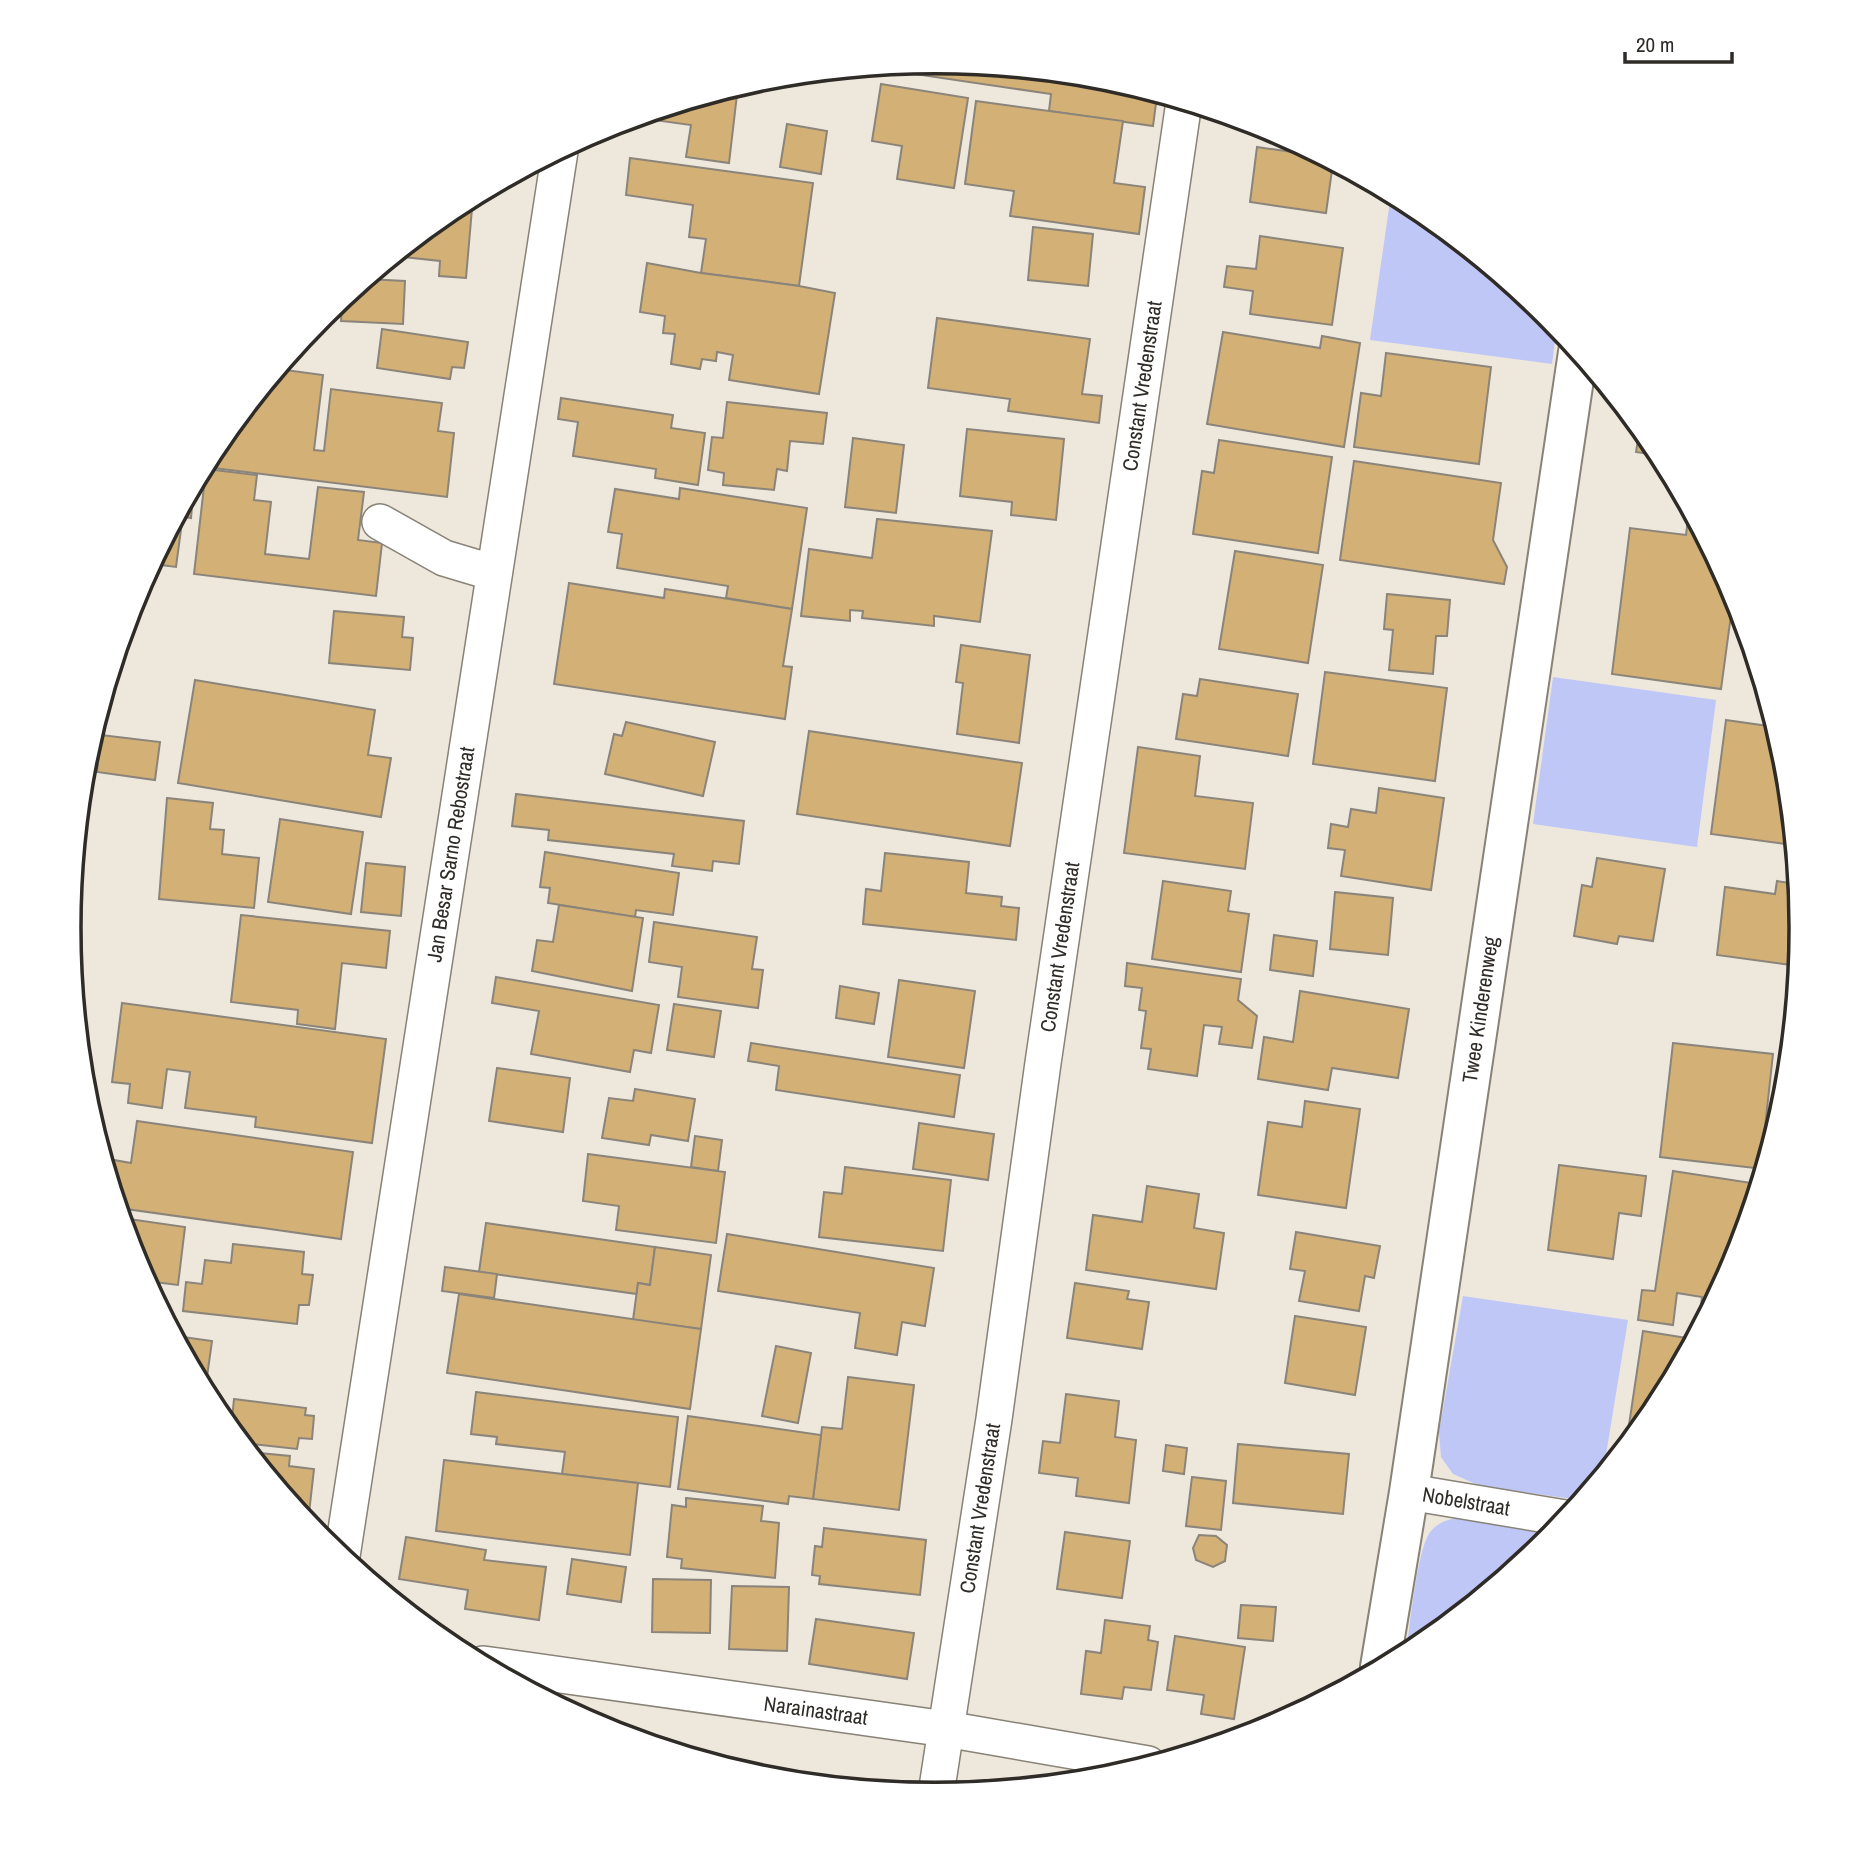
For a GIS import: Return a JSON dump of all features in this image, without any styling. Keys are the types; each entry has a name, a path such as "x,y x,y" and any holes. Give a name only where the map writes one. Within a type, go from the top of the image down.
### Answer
{"street":[{"name":"Constant Vredenstraat","path":"938,1782 994,1419 1045,1049 1183,111"},
{"name":"Jan Besar Sarno Rebostraat","path":"344,1543 558,161"},
{"name":"Twee Kinderenweg","path":"1382,1655 1409,1492 1576,363"},
{"path":"380,522 444,558 494,573"},
{"name":"Nobelstraat","path":"1409,1492 1553,1516"},
{"name":"Narainastraat","path":"509,1668 946,1729 1124,1760"}],"shaded area":[{"path":"1389,205 1455,250 1498,285 1555,341 1552,364 1370,340"},
{"path":"1553,677 1716,700 1697,847 1533,824"},
{"path":"1463,1296 1628,1320 1606,1456 1570,1499 1480,1486 1453,1474 1441,1457 1439,1432"},
{"path":"1471,1516 1542,1528 1498,1570 1408,1639 1418,1570 1426,1540 1439,1524"}],"building":[{"path":"917,74 991,75 1102,90 1156,103 1153,126 1049,111 1051,94"},
{"path":"881,84 968,98 954,188 897,179 902,146 872,141"},
{"path":"737,98 729,163 686,157 691,125 657,120"},
{"path":"976,101 1123,121 1114,183 1145,187 1139,234 1010,216 1014,191 965,184"},
{"path":"787,124 827,131 821,174 780,167"},
{"path":"1257,147 1290,152 1332,172 1326,213 1250,202"},
{"path":"630,158 813,183 799,286 701,273 706,239 689,237 693,205 626,195"},
{"path":"472,210 466,278 439,276 440,261 406,257"},
{"path":"1033,227 1093,234 1088,286 1028,280"},
{"path":"1260,236 1343,248 1332,325 1250,314 1253,291 1224,287 1227,266 1256,269"},
{"path":"647,263 835,293 819,394 729,380 733,355 717,352 716,361 702,359 700,369 671,364 675,334 663,333 665,316 640,312"},
{"path":"379,280 405,281 403,324 341,321 342,314"},
{"path":"937,318 1090,339 1082,394 1102,396 1099,423 1008,411 1010,399 928,388"},
{"path":"382,329 468,342 464,368 452,367 450,379 377,368"},
{"path":"1223,332 1320,348 1322,336 1360,343 1344,447 1207,424"},
{"path":"1386,353 1491,367 1479,464 1354,447 1361,393 1381,396"},
{"path":"288,370 323,375 314,450 324,451 331,389 442,403 438,431 454,433 447,497 215,468 257,408"},
{"path":"561,398 673,415 671,428 705,433 698,485 655,478 656,469 573,456 578,422 558,419"},
{"path":"727,402 827,413 823,444 790,441 787,471 777,469 774,490 723,485 724,473 708,470 712,437 723,438"},
{"path":"967,429 1064,439 1056,520 1011,515 1012,502 960,496"},
{"path":"853,438 904,445 896,513 845,507"},
{"path":"1219,440 1332,457 1318,553 1193,534 1202,471 1214,473"},
{"path":"1638,442 1645,453 1636,452"},
{"path":"1354,461 1501,483 1493,540 1507,567 1504,584 1340,560"},
{"path":"214,470 257,475 254,500 271,502 265,554 309,559 318,487 364,492 358,540 382,543 376,596 194,574 204,486"},
{"path":"680,488 807,508 792,609 726,598 728,586 617,568 622,534 608,532 615,489 679,499"},
{"path":"192,506 191,518 186,517"},
{"path":"877,519 992,531 980,622 934,616 934,626 862,618 863,611 850,610 850,621 801,616 809,549 872,558"},
{"path":"1687,524 1731,618 1721,689 1612,674 1630,528 1686,535"},
{"path":"181,526 176,567 162,565"},
{"path":"1235,551 1323,565 1308,663 1219,649"},
{"path":"569,583 664,598 665,589 792,609 783,666 792,667 785,719 554,684"},
{"path":"1387,594 1450,600 1447,636 1436,636 1433,674 1389,670 1393,630 1384,629"},
{"path":"334,611 404,617 402,637 413,638 410,670 329,663"},
{"path":"961,645 1030,655 1019,743 957,734 963,683 956,682"},
{"path":"1325,672 1447,688 1435,781 1313,764"},
{"path":"1200,679 1298,694 1288,756 1176,739 1183,694 1197,696"},
{"path":"195,680 375,710 368,755 391,758 381,817 178,783"},
{"path":"1726,720 1765,726 1773,761 1784,844 1711,834"},
{"path":"626,722 715,742 703,796 605,774 614,734 622,736"},
{"path":"809,731 1022,763 1010,846 797,814"},
{"path":"103,735 160,742 155,780 97,772"},
{"path":"1138,747 1200,756 1195,796 1253,803 1245,869 1124,853"},
{"path":"1379,788 1444,798 1431,890 1341,876 1345,850 1328,848 1331,824 1348,827 1351,809 1376,813"},
{"path":"516,794 744,821 739,864 713,861 712,871 672,866 674,854 548,840 549,830 512,826"},
{"path":"167,798 213,803 210,829 224,830 222,854 259,858 254,908 159,899"},
{"path":"280,819 363,832 351,914 268,902"},
{"path":"545,852 679,873 673,915 636,910 635,917 548,903 550,888 540,887"},
{"path":"885,853 969,862 966,893 1002,897 1001,906 1019,908 1016,940 863,924 866,889 881,891"},
{"path":"1597,858 1665,869 1653,941 1619,936 1617,944 1574,936 1582,885 1592,887"},
{"path":"366,863 405,867 401,916 361,912"},
{"path":"1163,881 1231,891 1228,911 1249,914 1241,972 1152,959"},
{"path":"1777,881 1787,883 1788,965 1717,955 1725,887 1775,894"},
{"path":"1335,892 1393,898 1388,955 1330,949"},
{"path":"559,905 643,918 632,991 532,971 537,940 553,942"},
{"path":"241,915 390,931 386,968 342,963 335,1029 297,1024 298,1010 231,1002"},
{"path":"654,922 757,937 752,969 763,970 758,1008 678,997 682,967 649,962"},
{"path":"1274,935 1317,941 1313,976 1270,970"},
{"path":"1127,963 1241,979 1238,1000 1257,1016 1252,1048 1219,1044 1222,1027 1204,1025 1197,1076 1148,1069 1151,1049 1141,1048 1146,1011 1139,1010 1142,988 1125,986"},
{"path":"496,977 659,1005 651,1053 634,1050 630,1072 531,1054 539,1011 492,1003"},
{"path":"899,980 975,991 964,1068 888,1057"},
{"path":"840,986 879,993 874,1024 836,1018"},
{"path":"1300,991 1409,1009 1398,1078 1332,1068 1328,1090 1258,1079 1264,1037 1293,1042"},
{"path":"122,1003 386,1039 372,1143 255,1127 256,1117 185,1108 190,1072 167,1069 162,1108 128,1103 130,1084 112,1082"},
{"path":"674,1004 721,1011 714,1057 667,1050"},
{"path":"751,1043 960,1075 954,1117 776,1090 779,1066 748,1061"},
{"path":"1673,1043 1773,1054 1765,1127 1754,1168 1660,1157"},
{"path":"497,1068 570,1078 563,1132 489,1121"},
{"path":"635,1089 695,1099 688,1141 651,1135 649,1145 602,1138 609,1098 633,1101"},
{"path":"1305,1101 1360,1109 1346,1208 1258,1195 1268,1122 1302,1127"},
{"path":"137,1121 353,1152 341,1239 129,1209 114,1162 131,1163"},
{"path":"919,1123 994,1134 988,1180 913,1169"},
{"path":"695,1136 722,1140 718,1171 691,1167"},
{"path":"588,1154 725,1172 716,1243 616,1230 619,1206 583,1201"},
{"path":"1559,1165 1646,1176 1641,1216 1619,1213 1613,1259 1548,1250"},
{"path":"845,1167 951,1180 943,1251 819,1237 824,1192 842,1194"},
{"path":"1673,1171 1750,1183 1724,1254 1701,1305 1702,1297 1677,1293 1673,1325 1638,1320 1642,1290 1655,1291"},
{"path":"1147,1186 1199,1194 1194,1228 1224,1233 1216,1289 1086,1270 1093,1215 1142,1222"},
{"path":"133,1220 185,1227 178,1285 159,1283"},
{"path":"486,1223 655,1247 650,1285 638,1283 637,1294 479,1272"},
{"path":"1296,1232 1380,1246 1374,1278 1365,1276 1359,1311 1299,1301 1305,1271 1290,1269"},
{"path":"727,1234 934,1268 925,1326 902,1322 897,1355 855,1348 860,1313 718,1291"},
{"path":"233,1244 304,1252 302,1274 313,1275 309,1305 299,1305 297,1324 183,1311 186,1282 202,1284 205,1260 231,1263"},
{"path":"655,1247 711,1255 701,1329 633,1320 638,1283 650,1285"},
{"path":"445,1267 497,1274 494,1298 442,1291"},
{"path":"1075,1283 1129,1291 1127,1299 1149,1302 1142,1349 1067,1338"},
{"path":"459,1294 701,1329 690,1409 447,1373"},
{"path":"1295,1316 1366,1327 1355,1395 1285,1383"},
{"path":"1643,1331 1684,1338 1675,1355 1629,1424"},
{"path":"186,1337 212,1341 207,1374"},
{"path":"776,1346 811,1353 798,1423 762,1416"},
{"path":"848,1377 914,1385 899,1510 813,1499 822,1427 842,1429"},
{"path":"476,1392 678,1417 670,1487 562,1474 565,1452 496,1444 497,1437 471,1434"},
{"path":"1066,1394 1119,1401 1115,1437 1136,1440 1129,1503 1076,1496 1078,1478 1039,1473 1043,1441 1060,1443"},
{"path":"234,1399 306,1408 305,1415 314,1416 312,1439 299,1438 297,1449 255,1444 233,1413"},
{"path":"688,1416 821,1435 813,1499 789,1496 788,1504 678,1489"},
{"path":"1238,1444 1349,1454 1343,1514 1233,1503"},
{"path":"1166,1445 1187,1448 1184,1474 1163,1471"},
{"path":"262,1453 290,1456 289,1466 314,1469 310,1508"},
{"path":"444,1460 638,1483 630,1555 436,1531"},
{"path":"1192,1477 1226,1481 1221,1530 1186,1526"},
{"path":"686,1498 763,1506 761,1521 779,1523 775,1578 681,1568 682,1559 667,1557 672,1505 686,1507"},
{"path":"824,1528 926,1540 920,1595 819,1584 820,1576 812,1575 815,1546 822,1547"},
{"path":"1065,1532 1130,1541 1122,1598 1057,1589"},
{"path":"1199,1535 1216,1536 1227,1545 1225,1561 1213,1567 1196,1560 1193,1548"},
{"path":"406,1537 486,1550 484,1560 546,1567 539,1620 465,1609 468,1590 399,1579"},
{"path":"572,1559 626,1567 621,1602 567,1594"},
{"path":"653,1579 711,1580 710,1633 652,1632"},
{"path":"732,1586 789,1587 787,1651 729,1649"},
{"path":"1241,1605 1276,1607 1273,1641 1238,1638"},
{"path":"816,1619 914,1633 907,1679 809,1664"},
{"path":"1105,1620 1150,1626 1148,1640 1158,1642 1151,1690 1124,1687 1122,1699 1081,1694 1086,1651 1101,1653"},
{"path":"1175,1636 1245,1647 1234,1719 1201,1714 1204,1695 1167,1690"}]}
